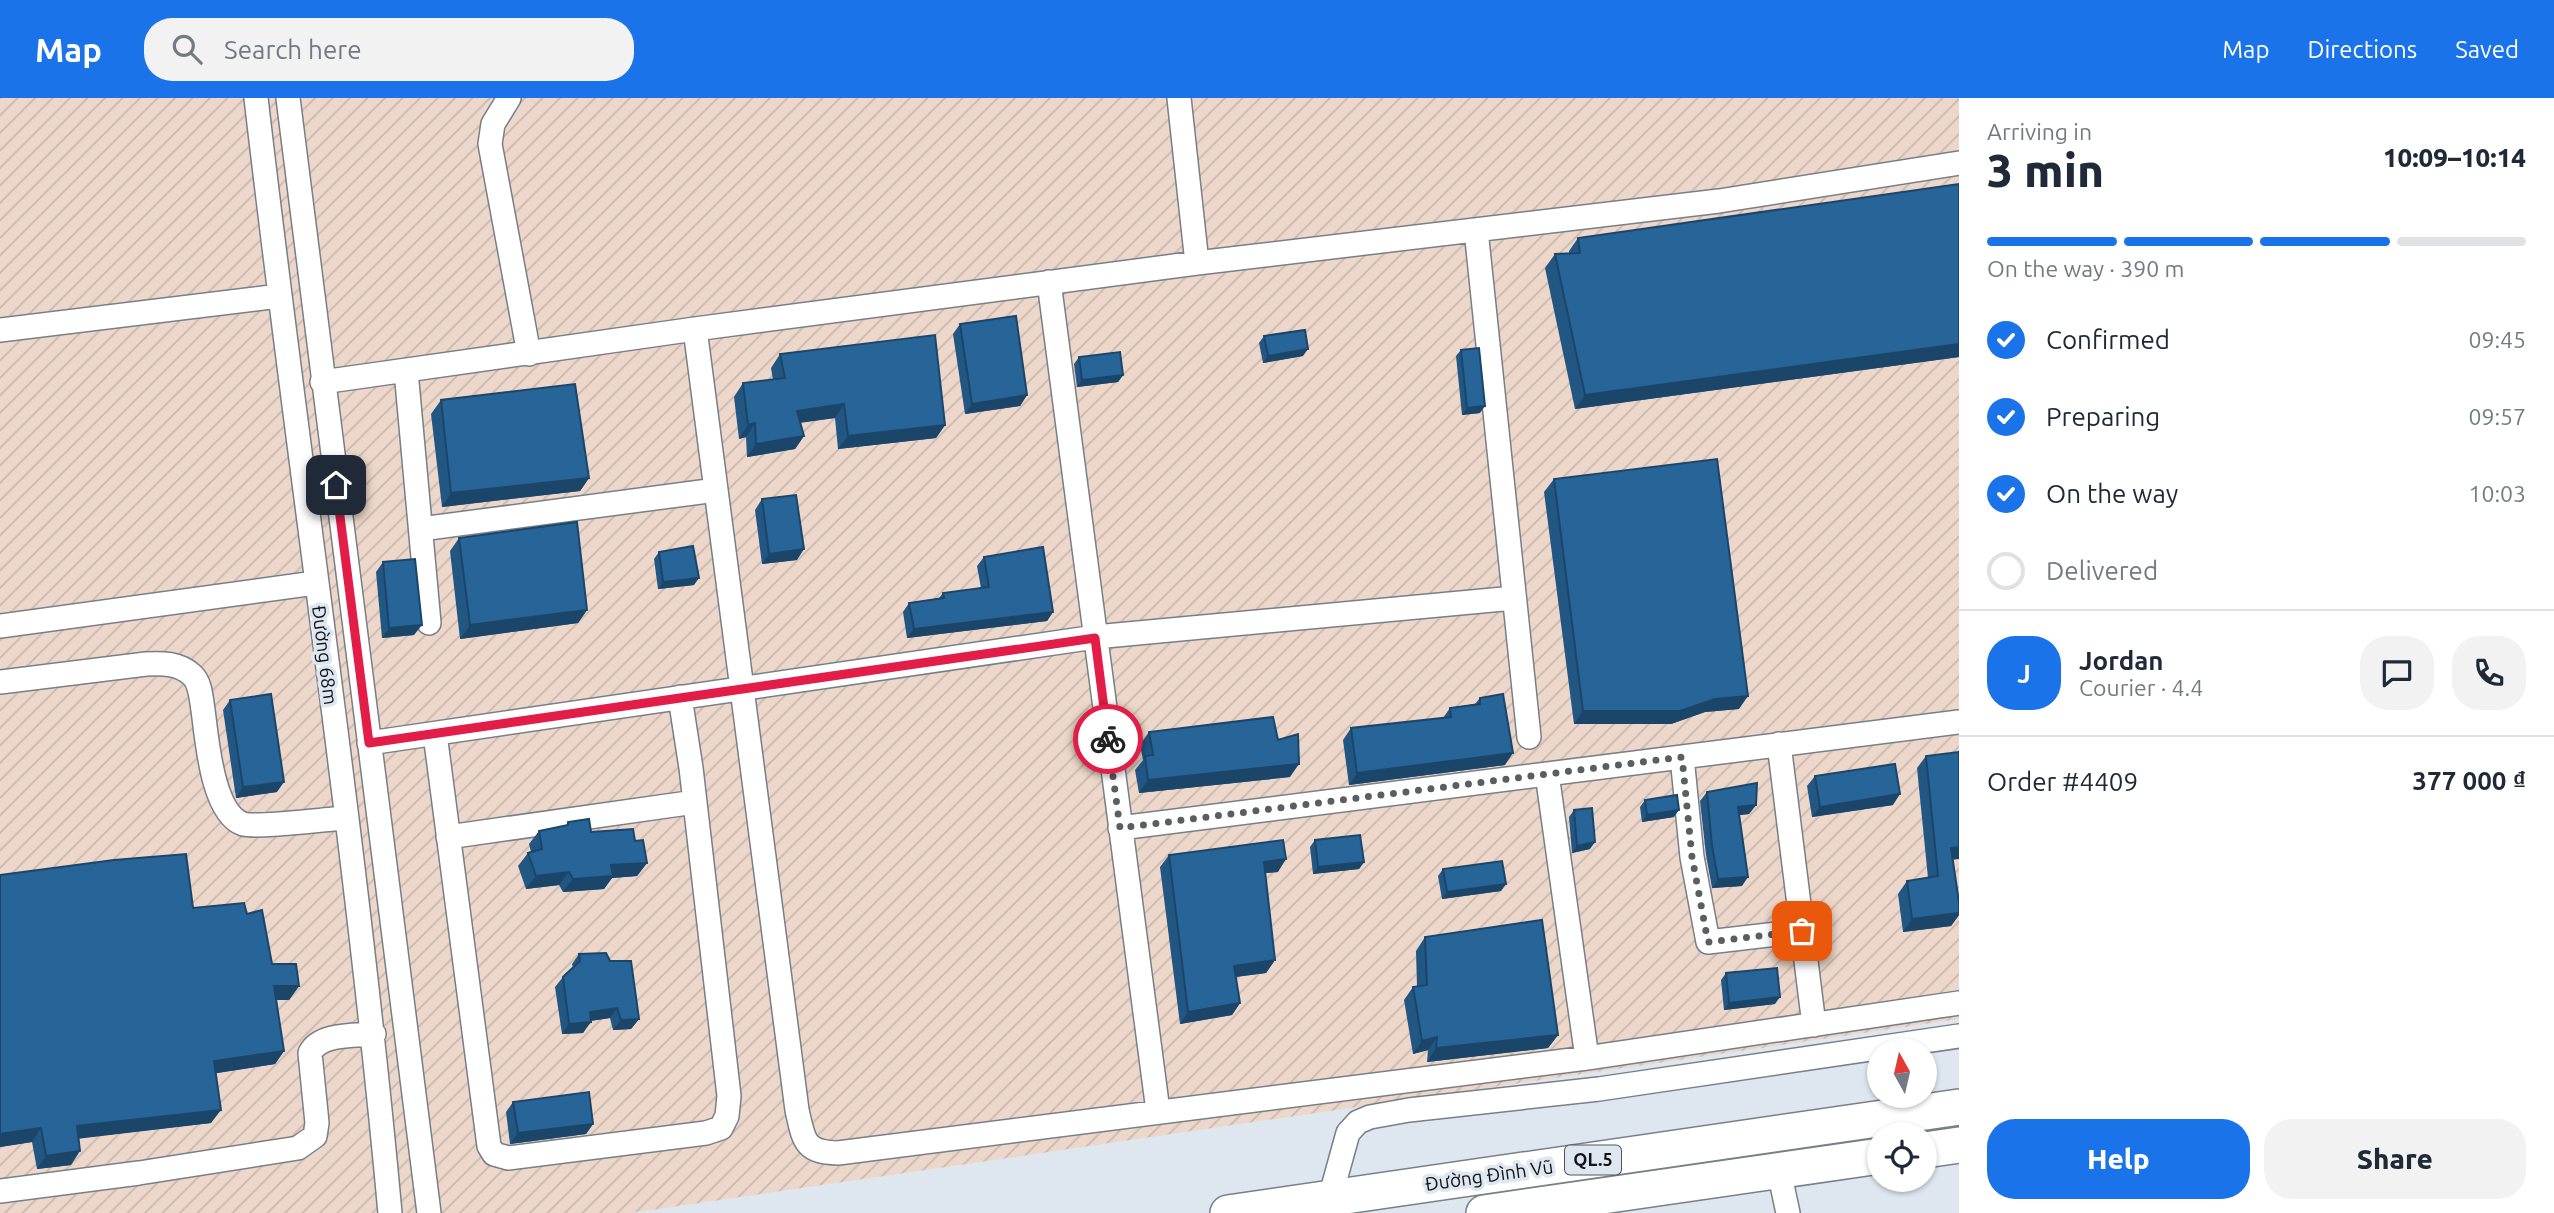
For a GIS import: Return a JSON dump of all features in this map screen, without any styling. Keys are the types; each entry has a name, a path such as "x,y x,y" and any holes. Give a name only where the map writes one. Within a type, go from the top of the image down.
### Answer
{"highway":[{"name":"Đường Đình Vũ","path":"1227,1213 1331,1205 1959,1107"},
{"path":"1937,1148 1959,1145"},
{"name":"Đường Đình Vũ","path":"1484,1213 1867,1158"}],"street":[{"name":"Đường 68m","path":"256,98 373,1034 390,1213"},
{"path":"288,98 429,1213"},
{"path":"509,98 493,124 490,144 529,354"},
{"path":"1179,98 1197,263"},
{"path":"323,382 1049,282 1719,201 1959,163"},
{"path":"1476,230 1529,737"},
{"path":"1049,282 1158,1111"},
{"path":"0,330 279,296"},
{"path":"695,329 797,1111 802,1135 808,1146 819,1152 838,1153 1587,1058 1959,1003"},
{"path":"406,371 429,623"},
{"path":"421,528 716,490"},
{"path":"0,626 316,583"},
{"path":"369,743 1095,638 1514,598"},
{"path":"0,682 167,663 194,676 197,683 213,773 222,801 231,816 246,825 346,818"},
{"path":"435,734 486,1134 494,1154 508,1158 706,1133 721,1128 727,1116 729,1096 680,697"},
{"path":"1120,828 1959,722"},
{"path":"1779,744 1814,1025"},
{"path":"1682,757 1692,857 1708,942 1802,931"},
{"path":"1547,774 1587,1058"},
{"path":"448,836 695,802"},
{"path":"0,1191 298,1148 315,1136 317,1124 310,1053 313,1047 329,1039 373,1034"},
{"path":"1331,1205 1348,1133 1358,1122 1370,1117 1409,1110 1599,1089 1959,1036"},
{"path":"1779,1171 1788,1213"}],"shaded area":[{"path":"0,98 1959,98 1959,1019 631,1213 0,1213"}],"building":[{"path":"1959,184 1959,344 1585,395 1555,254 1580,253 1578,238"},
{"path":"1016,316 1027,395 972,404 960,324"},
{"path":"1305,330 1308,349 1268,356 1264,336"},
{"path":"935,335 945,425 848,436 844,404 797,411 804,436 756,444 755,423 748,425 743,383 785,378 780,354"},
{"path":"1479,348 1485,406 1467,408 1461,350"},
{"path":"1120,352 1123,375 1082,380 1079,357"},
{"path":"575,384 589,478 451,493 441,400"},
{"path":"1717,459 1748,696 1715,699 1680,711 1583,711 1554,479"},
{"path":"796,495 804,549 769,554 762,499"},
{"path":"577,522 587,610 470,625 459,538"},
{"path":"693,546 699,578 663,582 659,552"},
{"path":"1043,547 1053,612 914,629 909,603 944,598 943,593 989,587 984,557"},
{"path":"415,559 422,625 389,628 383,562"},
{"path":"271,694 284,782 243,787 230,700"},
{"path":"1503,694 1513,753 1357,773 1351,728 1451,717 1450,708 1480,704 1480,698"},
{"path":"1273,717 1278,740 1298,734 1299,764 1148,780 1145,756 1153,755 1149,732"},
{"path":"1959,752 1959,847 1951,848 1959,913 1912,919 1907,881 1938,876 1926,756"},
{"path":"1895,764 1900,794 1820,807 1815,776"},
{"path":"1757,783 1756,805 1738,807 1748,877 1718,879 1707,792"},
{"path":"1677,795 1679,810 1647,815 1645,800"},
{"path":"1592,808 1595,842 1577,846 1574,810"},
{"path":"589,819 591,832 633,829 635,841 643,840 647,863 611,865 613,876 573,879 569,872 536,876 528,853 542,849 539,831"},
{"path":"1360,835 1364,862 1318,867 1315,840"},
{"path":"1283,840 1286,859 1264,862 1275,960 1234,966 1240,1003 1188,1012 1169,855"},
{"path":"186,854 193,908 244,903 247,914 262,910 272,964 296,964 299,986 274,986 284,1051 214,1061 221,1110 77,1126 80,1151 46,1156 41,1128 0,1134 0,875 114,860"},
{"path":"1502,861 1506,884 1447,892 1443,869"},
{"path":"1542,920 1558,1035 1436,1048 1437,1037 1422,1041 1413,987 1427,985 1425,937"},
{"path":"606,953 610,961 631,961 639,1019 621,1020 617,1008 590,1012 591,1022 569,1024 563,977 580,961 579,954"},
{"path":"1777,968 1780,997 1729,1003 1726,973"},
{"path":"589,1092 593,1124 518,1133 513,1102"}],"way so far":[{"path":"1108,739 1120,828 1682,757 1692,857 1708,942 1802,931"}],"route":[{"path":"336,485 369,743 1095,638 1108,739"}]}
